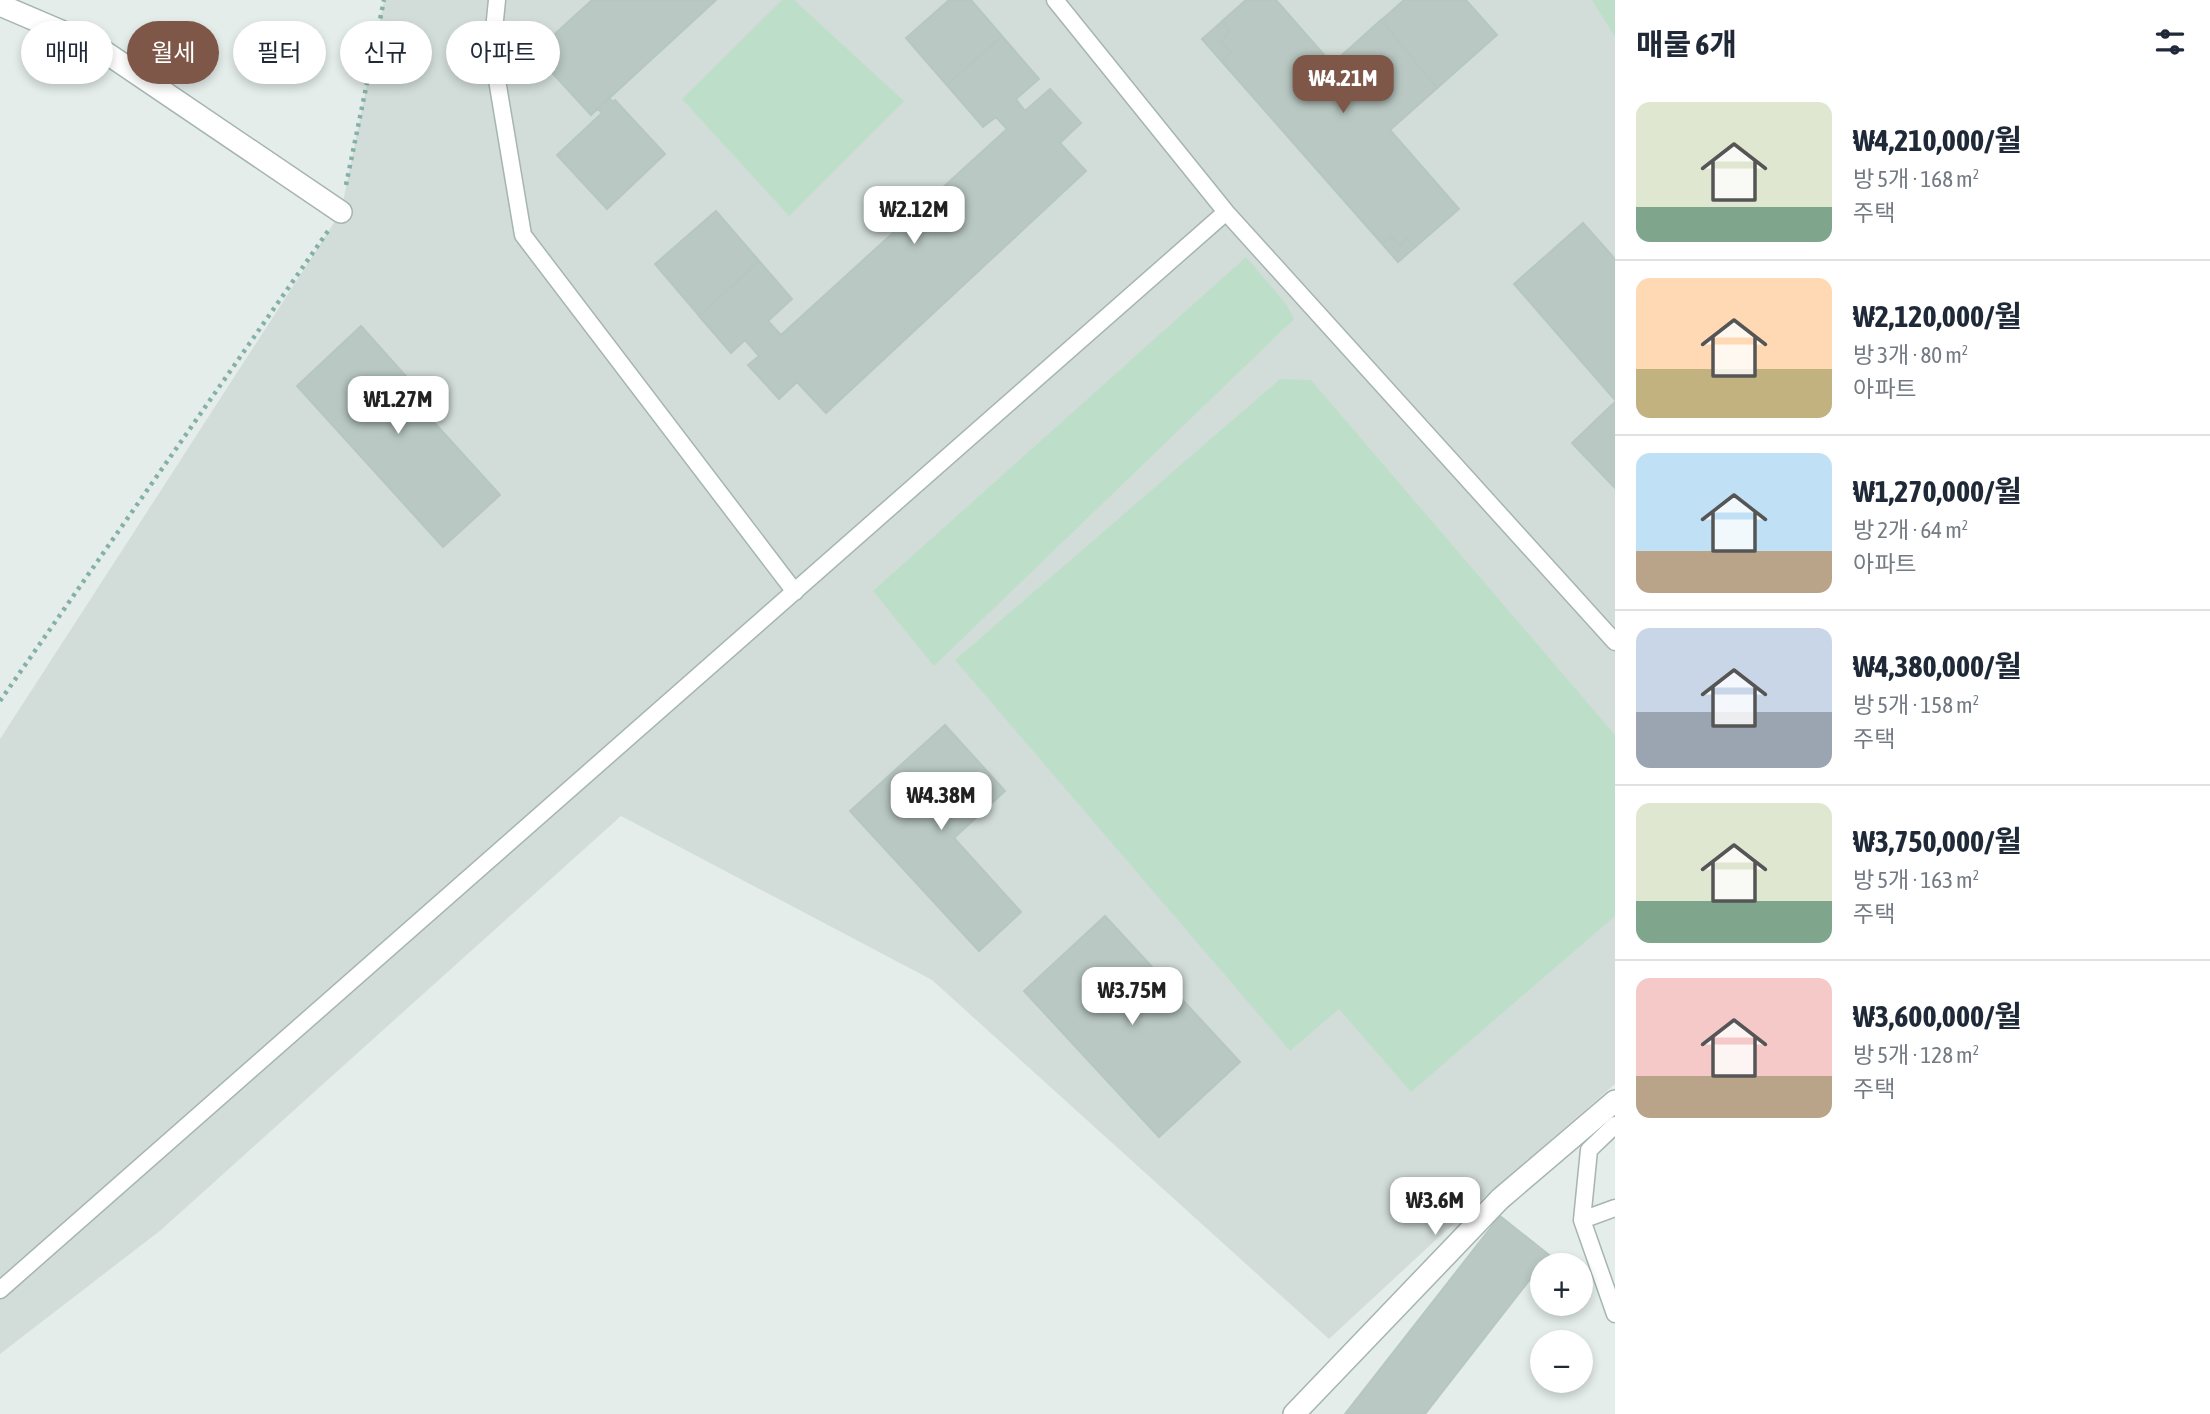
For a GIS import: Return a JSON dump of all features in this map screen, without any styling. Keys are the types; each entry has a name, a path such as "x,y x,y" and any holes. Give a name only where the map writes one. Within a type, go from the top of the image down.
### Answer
{"street":[{"path":"0,5 96,46 341,212"},
{"path":"1294,1414 1500,1199 1615,1101"}],"lane":[{"path":"496,0 492,50 523,236 795,592"},
{"path":"1055,0 1226,212 1615,642"},
{"path":"0,1290 1226,212"},
{"path":"1615,1125 1590,1150 1582,1220 1615,1314"},
{"path":"1582,1220 1615,1208"}],"path":[{"path":"0,701 341,212 384,0"}],"shaded area":[{"path":"384,0 1615,0 1615,1084 1440,1236 1329,1339 932,980 621,816 161,1230 0,1354 0,739 341,212 367,84 432,84 432,21 380,21"}],"green space":[{"path":"782,0 794,0 904,101 789,216 682,99"},
{"path":"1592,0 1615,0 1615,37"},
{"path":"1246,257 1286,304 1294,319 934,666 873,591"},
{"path":"1280,379 1311,380 1615,735 1615,916 1411,1092 1339,1009 1290,1051 955,660"}],"building":[{"path":"592,0 716,0 609,98 613,102 615,100 665,154 607,209 557,155 602,113 597,108 591,115 560,81 560,29"},
{"path":"592,0 716,0 591,115 560,81 560,29"},
{"path":"949,0 971,0 1039,79 1016,99 1025,111 1050,89 1081,123 1060,143 1086,171 826,413 797,382 779,399 748,365 759,356 745,340 731,353 655,264 716,211 792,299 768,321 781,335 1007,129 996,117 983,127 906,38"},
{"path":"1246,0 1276,0 1332,64 1404,0 1466,0 1497,35 1390,130 1459,209 1398,262 1202,39"},
{"path":"1246,0 1276,0 1332,64 1381,20 1437,88 1390,130 1459,209 1415,247 1407,238 1400,246 1391,237 1382,243 1222,62 1231,52 1221,42 1230,31 1222,21"},
{"path":"1002,36 1039,79 1016,99 1025,111 1050,89 1081,123 1060,143 1086,171 826,413 797,382 779,399 748,365 759,356 745,340 731,353 699,316 759,261 792,299 768,321 781,335 1007,129 996,117 983,127 947,85"},
{"path":"1583,223 1615,259 1615,400 1514,284"},
{"path":"1583,223 1615,259 1615,400 1514,284"},
{"path":"361,326 430,403 422,409 500,495 443,547 297,386"},
{"path":"1615,402 1615,488 1572,443"},
{"path":"945,725 1005,791 954,838 1021,912 979,951 850,811"},
{"path":"1105,916 1240,1062 1159,1137 1024,991"},
{"path":"1500,1216 1546,1253 1530,1253 1530,1279 1425,1414 1345,1414"}]}
